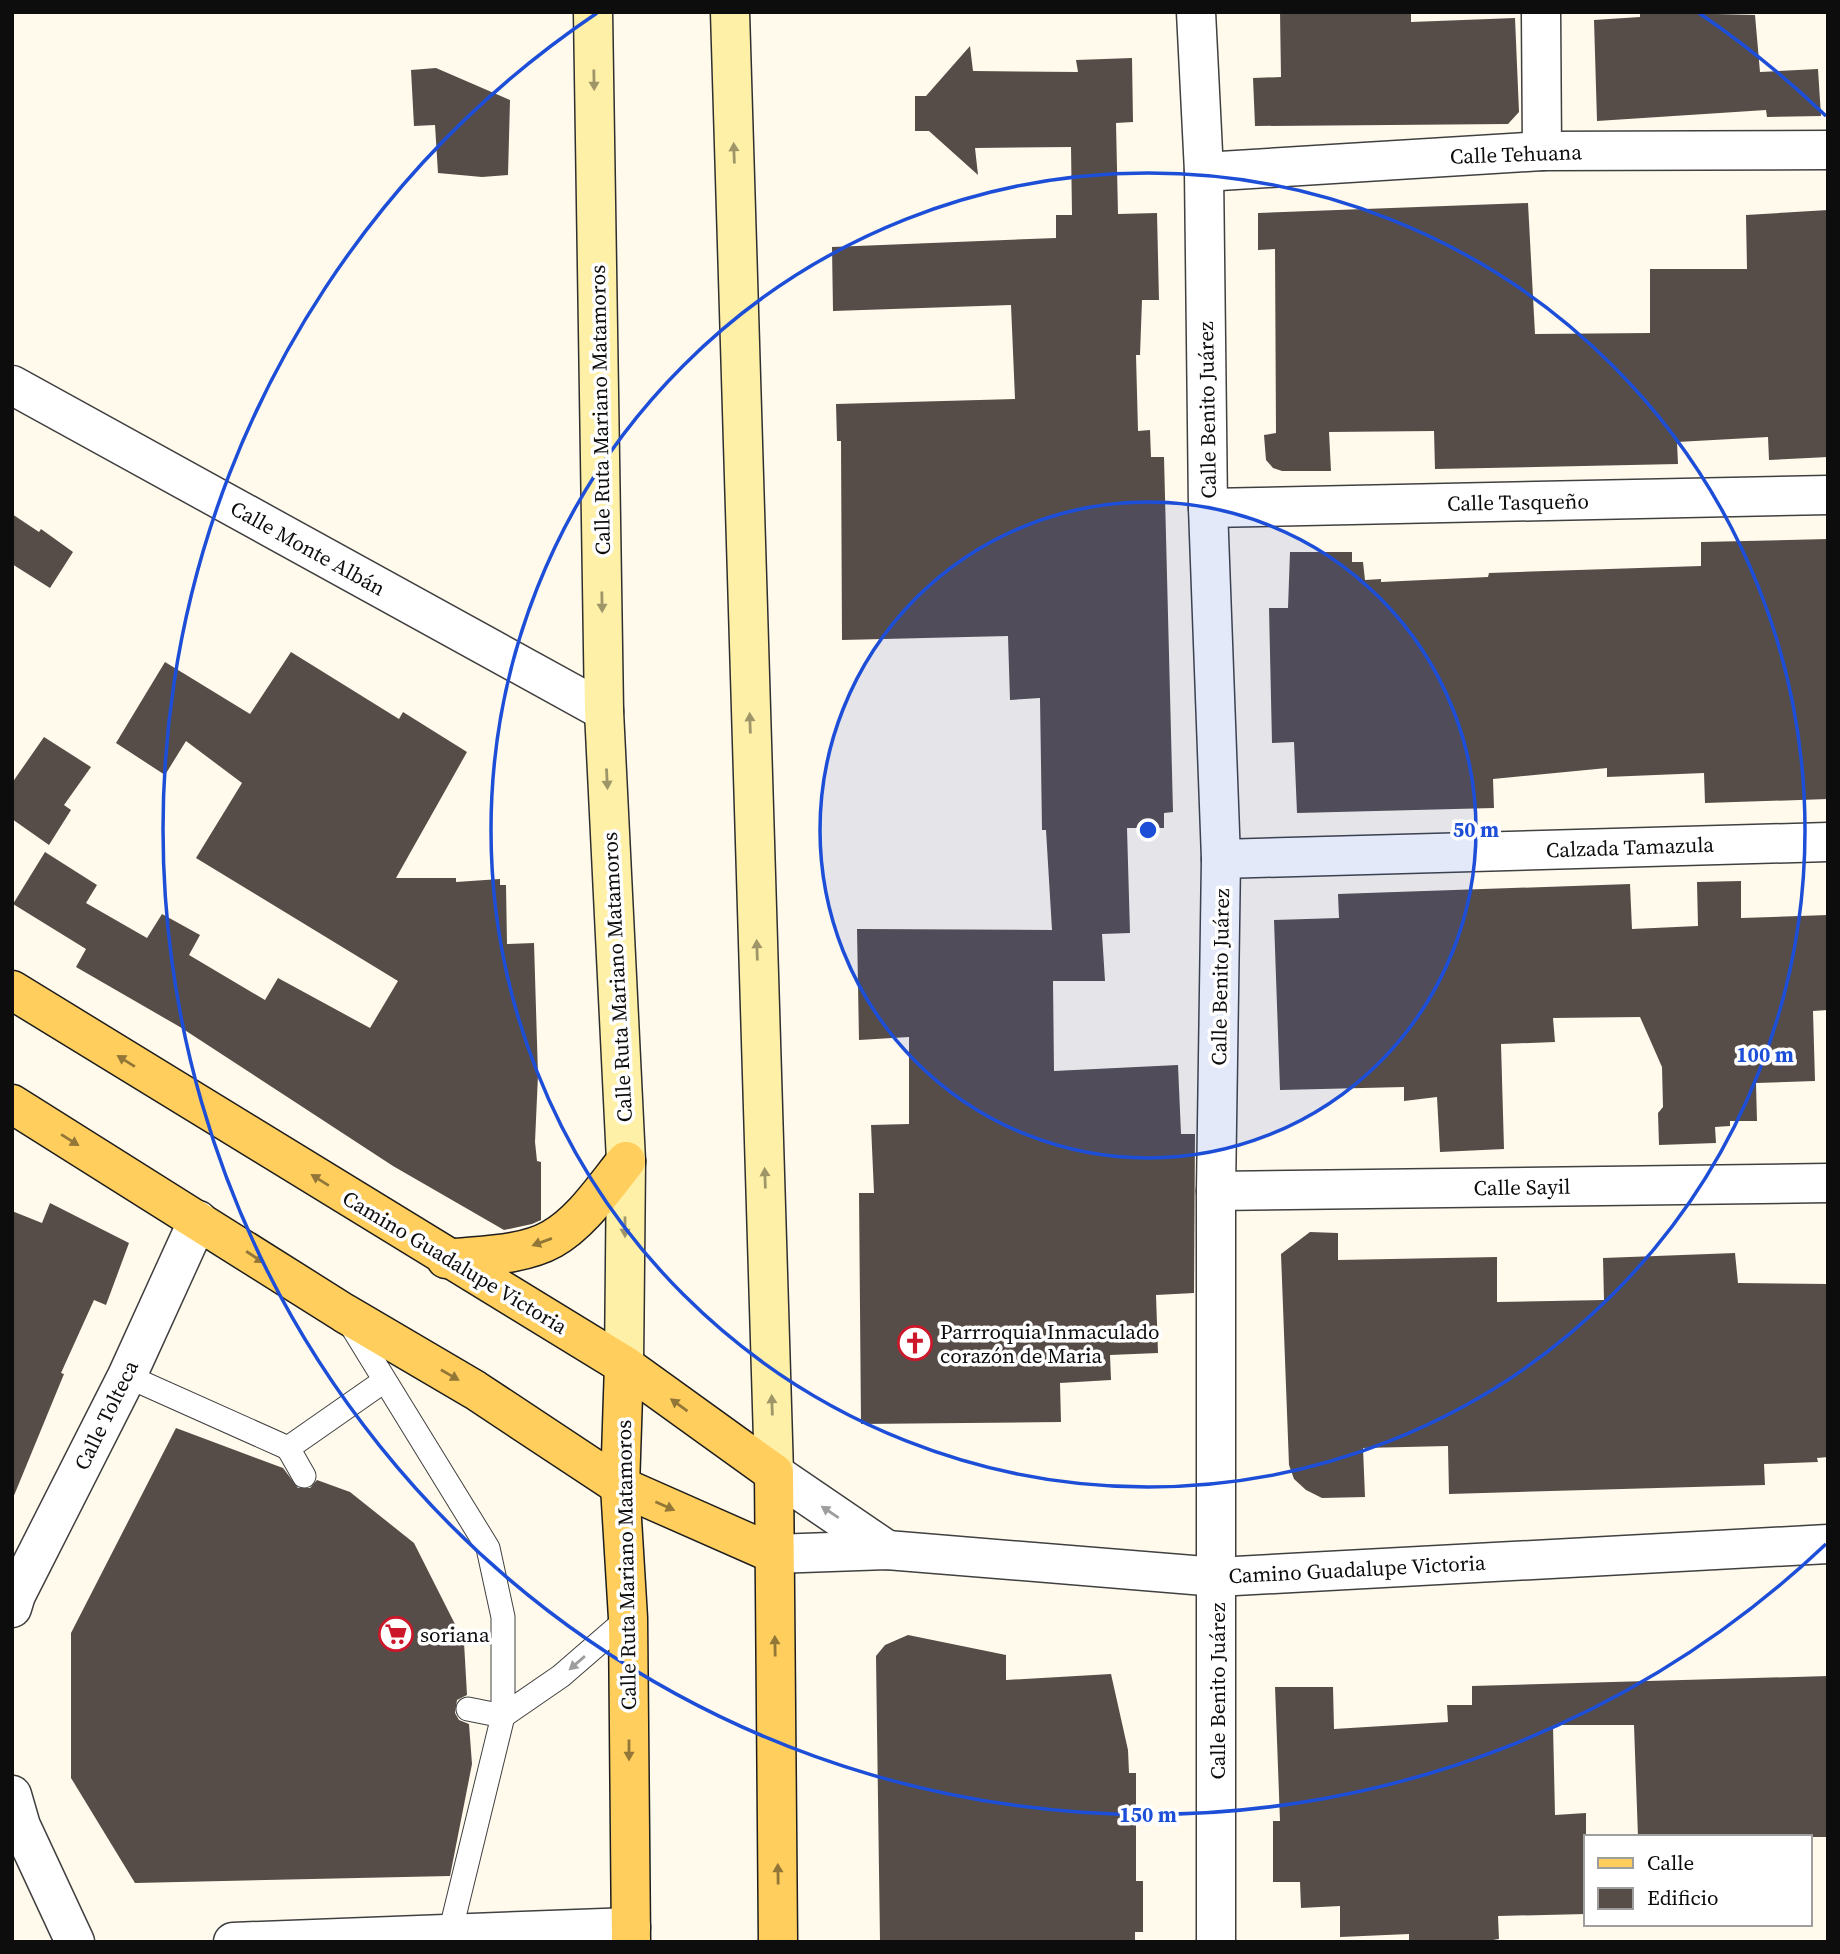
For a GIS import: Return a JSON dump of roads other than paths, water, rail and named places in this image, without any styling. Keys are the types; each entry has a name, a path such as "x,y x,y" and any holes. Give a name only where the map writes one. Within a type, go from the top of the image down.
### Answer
{"main road":[{"name":"Calle Ruta Mariano Matamoros","path":"593,12 604,711 626,1161 620,1486 628,1618 631,1934"},
{"path":"730,12 774,1473 778,1942"},
{"name":"Camino Guadalupe Victoria","path":"12,990 446,1259 624,1365 774,1473"},
{"name":"Camino Guadalupe Victoria","path":"12,1104 344,1313 475,1390 620,1486 774,1554"},
{"path":"446,1259 511,1252 551,1240 583,1213 626,1161"}],"street":[{"name":"Calle Benito Juárez","path":"1196,12 1204,172 1208,509 1221,859 1216,1191 1216,1942"},
{"path":"1541,12 1542,151"},
{"name":"Calle Tehuana","path":"1204,172 1542,151 1828,150"},
{"name":"Calle Monte Albán","path":"12,385 604,711"},
{"name":"Calle Tasqueño","path":"1208,509 1828,495"},
{"name":"Calzada Tamazula","path":"1221,859 1828,842"},
{"name":"Calle Sayil","path":"1216,1191 1828,1183"},
{"name":"Calle Tolteca","path":"12,1608 16,1595 127,1376 198,1220"},
{"name":"Camino Guadalupe Victoria","path":"774,1473 887,1550"},
{"name":"Camino Guadalupe Victoria","path":"774,1554 887,1550 1217,1577 1828,1544"},
{"path":"12,1795 21,1826 75,1942"},
{"path":"233,1942 450,1933 631,1934"}],"lane":[{"path":"344,1313 488,1548 503,1616 503,1716 450,1933"},
{"path":"127,1376 288,1448 304,1476"},
{"path":"288,1448 384,1381"},
{"path":"468,1709 503,1716 561,1676 628,1618"}],"place":[{"name":"Parrroquia Inmaculado corazón de Maria","path":"915,1343"},
{"name":"soriana","path":"396,1634"}]}
